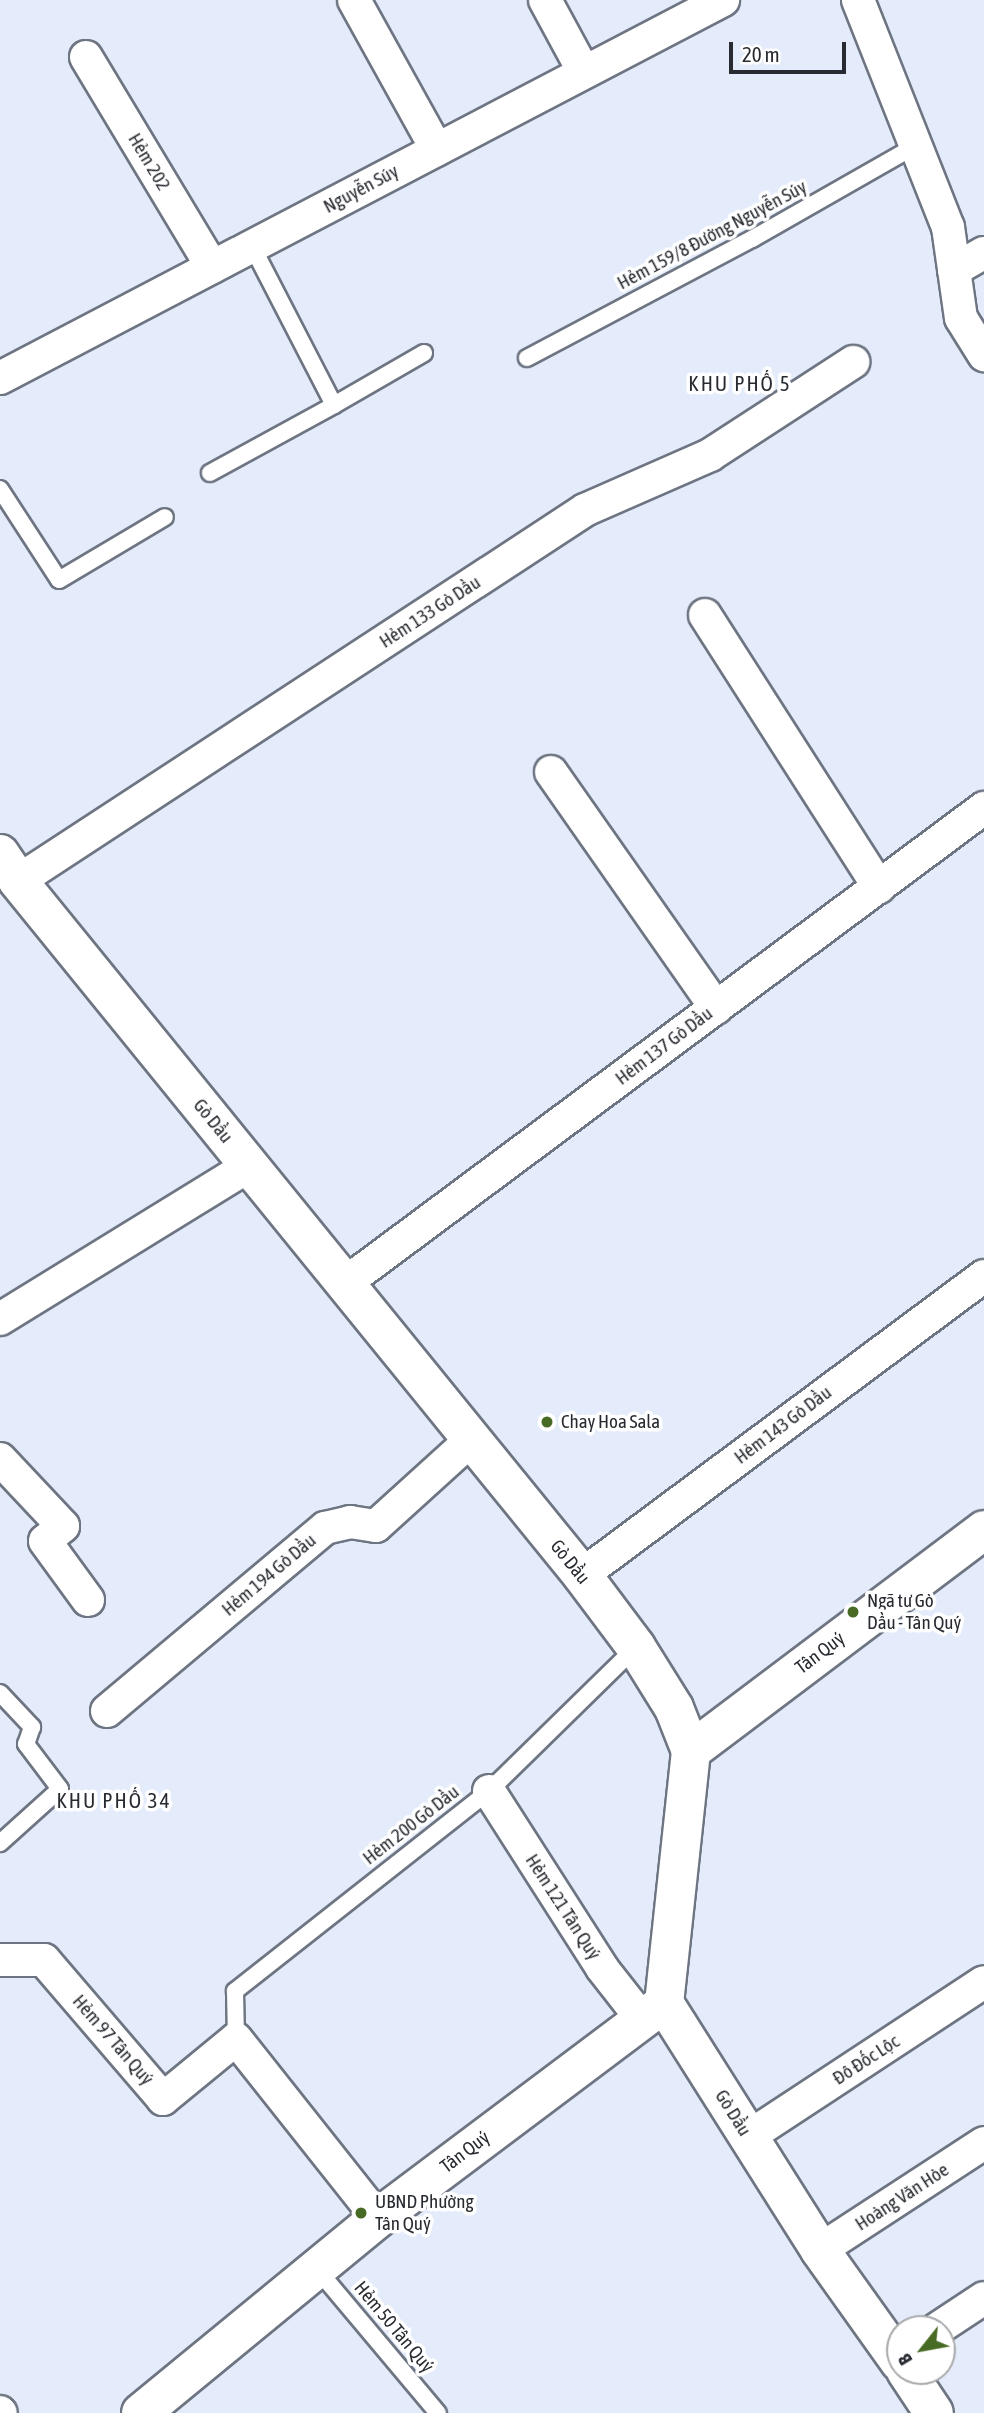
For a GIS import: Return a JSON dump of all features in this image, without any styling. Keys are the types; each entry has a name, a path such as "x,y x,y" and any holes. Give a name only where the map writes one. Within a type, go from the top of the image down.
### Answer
{"street":[{"path":"354,0 437,150"},
{"path":"545,0 584,72"},
{"name":"Nguyễn Súy","path":"0,378 723,0"},
{"path":"858,0 948,227 961,317 984,355"},
{"name":"Hẻm 202","path":"86,57 212,267"},
{"path":"954,270 984,253"},
{"name":"Hẻm 133 Gò Dầu","path":"7,869 585,510 710,455 853,362"},
{"path":"705,615 879,887"},
{"path":"551,772 716,1008"},
{"name":"Hẻm 137 Gò Dầu","path":"344,1284 984,808"},
{"name":"Gò Dầu","path":"7,869 582,1575 636,1647 674,1708 691,1751 653,2011 748,2137 820,2250 886,2340"},
{"path":"0,1319 250,1166"},
{"name":"Hẻm 143 Gò Dầu","path":"582,1575 984,1276"},
{"name":"Hẻm 194 Gò Dầu","path":"107,1711 325,1528 350,1522 376,1526 471,1440"},
{"path":"0,1459 63,1526 45,1541 88,1600"},
{"name":"Tân Quý","path":"691,1751 984,1530"},
{"name":"Hẻm 121 Tân Quý","path":"489,1791 602,1968 653,2011"},
{"name":"Hẻm 97 Tân Quý","path":"0,1960 44,1960 163,2099 236,2039"},
{"name":"Đô Đốc Lộc","path":"748,2137 984,1982"},
{"name":"Tân Quý","path":"142,2413 378,2218 653,2011"},
{"path":"236,2039 378,2218"},
{"name":"Hoàng Văn Hòe","path":"820,2250 984,2143"},
{"path":"956,2316 984,2298"},
{"name":"Gò Dầu","path":"916,2385 934,2413"}],"lane":[{"name":"Hẻm 159/8 Đường Nguyễn Súy","path":"527,358 752,239 915,146"},
{"path":"252,246 334,405"},
{"path":"210,473 424,354"},
{"path":"0,489 59,580 165,517"},
{"name":"Hẻm 200 Gò Dầu","path":"236,2039 235,1991 489,1791 636,1647"},
{"path":"0,1693 32,1727 26,1744 60,1789 0,1843"},
{"name":"Hẻm 50 Tân Quý","path":"317,2269 438,2413"}],"place":[{"name":"Chay Hoa Sala","path":"547,1422"},
{"name":"Ngã tư Gò Dầu - Tân Quý","path":"853,1612"},
{"name":"UBND Phường Tân Quý","path":"361,2213"}],"district":[{"name":"KHU PHỐ 5","path":"740,383"},
{"name":"KHU PHỐ 34","path":"114,1800"}]}
